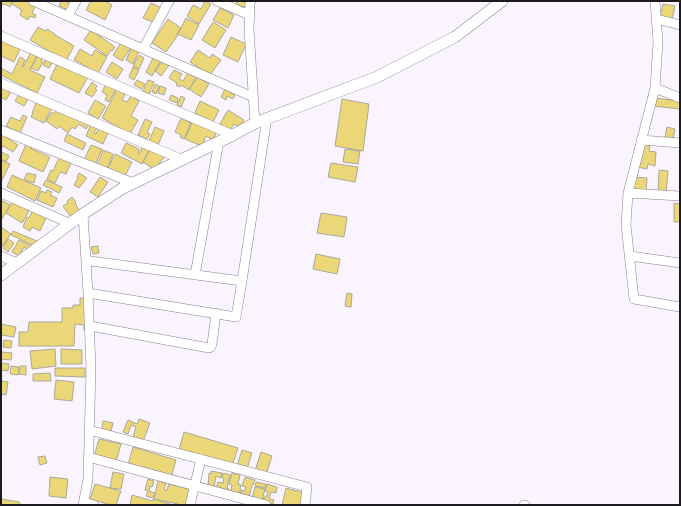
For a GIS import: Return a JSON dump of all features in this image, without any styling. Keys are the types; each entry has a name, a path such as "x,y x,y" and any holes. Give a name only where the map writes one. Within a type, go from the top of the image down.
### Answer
{"street":[{"path":"68,16 76,1"},
{"path":"143,49 169,1"},
{"path":"217,1 249,15"},
{"path":"251,1 248,29 255,123"},
{"path":"1,276 83,214 123,188 255,123 377,77 455,37 502,1"},
{"path":"655,1 658,42 655,88 628,192 626,225 634,299 680,307"},
{"path":"36,2 253,97"},
{"path":"656,19 680,25"},
{"path":"1,36 233,135"},
{"path":"1,84 181,159"},
{"path":"655,88 680,98"},
{"path":"88,293 236,317 267,118"},
{"path":"1,130 133,183"},
{"path":"642,140 680,143"},
{"path":"195,275 219,141"},
{"path":"628,192 680,196"},
{"path":"1,193 71,224"},
{"path":"83,214 91,368 88,479 83,504 94,505"},
{"path":"1,256 17,263"},
{"path":"630,256 680,263"},
{"path":"90,261 242,281"},
{"path":"90,326 209,348 212,344 216,313"},
{"path":"89,430 307,487 305,505"},
{"path":"88,457 266,505"},
{"path":"190,505 201,459"}],"building":[{"path":"1,1 13,1 10,7 1,3"},
{"path":"13,1 26,1 36,5 32,13 36,15 35,18 30,16 28,20 20,15 22,10 12,4"},
{"path":"61,1 71,4 68,10 59,6"},
{"path":"91,1 105,1 112,5 105,20 86,10"},
{"path":"205,1 211,4 199,24 187,16 193,5 201,9"},
{"path":"237,1 246,2 245,7 236,5"},
{"path":"151,3 162,8 155,23 143,18"},
{"path":"663,4 675,6 672,20 660,17"},
{"path":"220,8 234,15 228,28 213,20"},
{"path":"186,18 199,25 191,40 178,34"},
{"path":"168,19 181,28 166,52 152,43"},
{"path":"213,22 226,30 215,48 202,40"},
{"path":"38,27 45,31 47,29 74,46 66,61 30,40"},
{"path":"91,30 115,47 107,56 84,40"},
{"path":"231,37 246,44 238,62 223,55"},
{"path":"4,38 21,47 14,62 1,56 1,41 2,42"},
{"path":"123,40 132,46 122,61 113,55"},
{"path":"132,47 139,51 133,64 126,60"},
{"path":"80,49 92,56 95,50 107,57 98,73 74,60"},
{"path":"32,50 38,53 30,70 45,77 37,93 1,75 1,68 12,74 20,57 25,60 22,66 23,67"},
{"path":"198,50 210,58 212,54 221,60 210,75 190,62"},
{"path":"39,53 44,56 41,61 43,62 38,71 31,68"},
{"path":"139,55 144,58 139,69 133,66"},
{"path":"154,56 161,60 152,76 146,72"},
{"path":"46,59 52,63 49,68 43,65"},
{"path":"163,60 169,65 161,76 155,71"},
{"path":"58,62 88,77 79,93 50,79"},
{"path":"112,62 123,69 117,79 106,72"},
{"path":"133,67 139,70 134,80 129,77"},
{"path":"174,70 182,74 179,79 183,81 188,73 196,77 189,90 181,85 180,87 176,85 177,83 169,78"},
{"path":"198,77 209,84 201,97 189,89"},
{"path":"137,80 145,84 142,89 134,85"},
{"path":"148,80 154,82 149,94 143,91"},
{"path":"92,82 97,86 95,89 97,90 92,97 85,93"},
{"path":"106,84 116,89 109,102 105,100 107,95 102,92"},
{"path":"155,84 159,86 156,94 152,92"},
{"path":"4,85 12,90 6,100 1,97 1,90"},
{"path":"160,86 166,88 164,95 158,93"},
{"path":"225,89 235,95 233,99 227,96 226,100 221,97"},
{"path":"117,90 125,94 122,100 127,102 131,96 139,101 131,116 138,120 130,134 102,118"},
{"path":"20,92 29,97 24,106 15,101"},
{"path":"171,95 178,98 177,103 169,100"},
{"path":"181,96 185,98 181,107 177,105"},
{"path":"654,98 680,101 680,109 653,106"},
{"path":"342,99 369,104 363,151 335,146"},
{"path":"95,100 106,106 98,119 88,113"},
{"path":"37,101 52,108 44,123 31,117"},
{"path":"200,101 219,110 213,122 195,113"},
{"path":"57,109 90,123 86,129 79,124 75,129 72,127 68,133 59,126 57,129 46,121 52,112 54,114"},
{"path":"228,110 244,120 240,127 234,124 230,130 220,124"},
{"path":"23,115 27,117 20,133 6,126 11,117 20,121"},
{"path":"181,118 191,123 184,139 180,137 181,135 175,132"},
{"path":"145,119 152,122 147,133 150,134 147,139 138,135"},
{"path":"193,120 217,131 213,140 206,136 202,146 185,139"},
{"path":"91,124 97,127 94,133 96,134 99,127 109,131 103,144 86,136"},
{"path":"155,127 164,131 158,145 149,141"},
{"path":"667,127 675,129 673,139 665,137"},
{"path":"1,134 18,145 13,152 3,146 1,150"},
{"path":"67,134 86,143 83,150 64,141"},
{"path":"126,143 139,149 139,154 143,146 149,150 142,164 121,153"},
{"path":"26,144 31,146 30,148 50,157 43,172 19,161"},
{"path":"641,144 650,145 649,151 656,152 655,166 648,164 647,169 637,167"},
{"path":"91,145 102,149 95,165 84,160"},
{"path":"151,149 164,157 155,170 143,162"},
{"path":"345,149 360,151 358,164 343,162"},
{"path":"103,150 113,154 107,170 97,166"},
{"path":"2,152 9,156 6,162 1,159"},
{"path":"115,154 132,162 124,178 107,170"},
{"path":"59,158 71,163 66,174 60,172 55,183 47,179 51,170 53,171"},
{"path":"1,160 10,164 1,182"},
{"path":"331,163 358,167 355,182 328,177"},
{"path":"659,170 668,171 666,194 658,193"},
{"path":"27,173 36,175 34,183 24,180"},
{"path":"79,173 87,178 79,188 74,185"},
{"path":"12,175 41,188 35,201 7,187"},
{"path":"100,177 108,182 98,197 90,192"},
{"path":"634,177 647,178 646,192 632,191"},
{"path":"46,180 62,187 59,193 43,185"},
{"path":"47,190 52,192 50,195 57,198 53,207 37,200 41,191 46,193"},
{"path":"72,197 81,213 72,219 63,206 68,203 67,201"},
{"path":"1,200 10,205 2,219 1,218"},
{"path":"13,201 29,211 22,223 6,213"},
{"path":"674,203 680,204 680,222 674,222"},
{"path":"33,210 47,216 40,231 32,227 30,231 23,227 27,217 29,218"},
{"path":"321,213 347,217 344,237 317,233"},
{"path":"1,227 11,234 1,248"},
{"path":"13,231 37,241 35,246 11,235"},
{"path":"8,239 14,243 8,252 3,248"},
{"path":"19,240 31,246 29,250 24,247 19,256 12,252"},
{"path":"98,246 99,253 93,254 91,247"},
{"path":"316,254 340,259 337,274 313,269"},
{"path":"347,293 352,294 351,307 345,306"},
{"path":"80,298 87,298 87,330 84,330 84,325 75,324 74,346 19,346 19,332 28,332 29,322 62,322 62,308 73,308 73,305 80,305"},
{"path":"1,324 16,327 14,337 1,335"},
{"path":"4,340 12,341 11,348 3,347"},
{"path":"55,349 56,366 32,369 30,351"},
{"path":"61,349 82,350 82,364 61,364"},
{"path":"1,352 12,353 11,360 1,359"},
{"path":"1,363 9,364 8,371 1,370"},
{"path":"11,366 19,367 18,375 10,374"},
{"path":"20,366 26,366 26,375 19,374"},
{"path":"55,368 85,368 85,377 55,376"},
{"path":"50,373 51,381 33,381 33,374"},
{"path":"56,380 74,382 72,401 54,399"},
{"path":"1,381 8,382 6,395 1,394"},
{"path":"139,419 150,423 143,441 133,437 136,427 131,425 128,434 123,432 128,420 137,424"},
{"path":"103,421 113,423 111,431 102,429"},
{"path":"184,432 238,448 232,466 179,450"},
{"path":"99,439 121,444 116,462 94,457"},
{"path":"133,447 176,460 171,478 128,465"},
{"path":"242,450 252,453 247,469 237,466"},
{"path":"261,452 272,456 266,475 255,471"},
{"path":"45,456 47,463 40,465 38,457"},
{"path":"211,471 222,473 221,478 216,476 214,488 208,486 209,473 211,474"},
{"path":"113,472 124,474 121,489 110,488"},
{"path":"223,473 231,475 227,488 229,489 228,492 216,489 218,482 223,483"},
{"path":"232,473 240,475 238,484 241,485 239,495 230,493 232,485 229,484"},
{"path":"50,477 68,479 66,498 49,496"},
{"path":"245,477 255,480 249,497 240,495 241,490 245,491 246,487 242,486"},
{"path":"148,479 154,481 152,487 150,486 149,491 155,493 153,498 146,496 148,491 145,490"},
{"path":"158,481 166,483 164,490 167,490 169,484 193,490 189,505 178,505 154,499"},
{"path":"256,482 266,484 265,488 255,486"},
{"path":"95,484 121,491 116,505 90,499"},
{"path":"267,484 277,487 276,493 271,492 269,499 274,500 273,504 263,502 264,497 266,497 268,492 265,491"},
{"path":"255,487 265,489 262,501 252,499"},
{"path":"286,488 305,493 301,505 282,505"},
{"path":"132,495 153,501 153,499 173,505 130,505"},
{"path":"1,499 19,502 21,505 1,505"}]}
